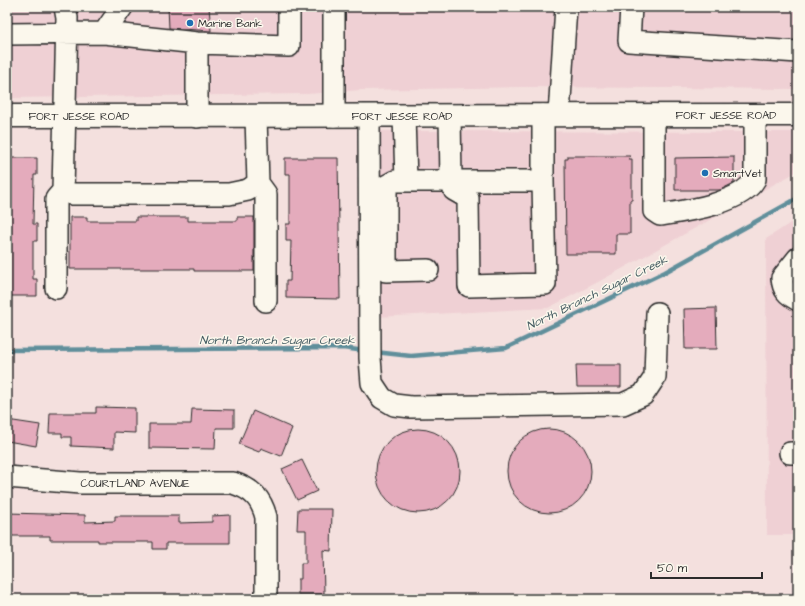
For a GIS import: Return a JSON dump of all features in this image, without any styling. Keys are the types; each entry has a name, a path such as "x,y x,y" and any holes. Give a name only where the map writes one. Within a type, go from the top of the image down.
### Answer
{"main road":[{"name":"FORT JESSE ROAD","path":"7,116 256,117 798,115"}],"street":[{"path":"56,288 56,198 63,191 66,116 67,34 65,7"},
{"path":"104,33 122,7"},
{"path":"7,34 104,33 197,42 289,46 289,7"},
{"path":"334,7 334,116"},
{"path":"450,116 451,181 454,190 468,198 469,286 545,284 544,181 551,116 566,7"},
{"path":"631,7 629,41 798,52"},
{"path":"197,42 197,117"},
{"path":"654,115 654,211 660,216 712,206 747,190 752,185 755,179 755,115"},
{"path":"369,116 370,358 372,383 382,398 394,405 411,407 623,404 643,395 655,377 657,313"},
{"path":"404,116 406,181"},
{"path":"256,117 258,183 266,194 266,300"},
{"path":"428,270 386,271 386,186 395,181 544,181"},
{"path":"63,191 70,194 229,194 248,190 258,183"},
{"path":"798,258 782,278 783,289 790,296 798,300"},
{"name":"COURTLAND AVENUE","path":"7,477 80,483 233,483 245,487 258,498 263,505 266,517 266,599"}],"shaded area":[{"path":"7,7 798,7 798,89 523,87 362,90 307,94 7,98"},
{"path":"379,131 798,132 798,171 600,281 548,308 377,317"},
{"path":"798,218 798,535 767,535 766,239"}],"building":[{"name":"Marine Bank","path":"168,7 209,7 211,31 169,28"},
{"path":"568,156 630,156 629,159 632,159 630,234 616,234 616,254 566,254 565,159 568,159"},
{"name":"SmartVet","path":"734,157 734,183 720,190 675,190 675,158"},
{"path":"7,158 37,158 37,175 34,175 33,224 37,224 37,241 33,241 33,279 37,279 37,296 7,296"},
{"path":"285,158 338,158 340,299 286,298 286,281 290,281 291,241 286,241 286,224 290,224 290,174 285,174"},
{"path":"70,217 87,217 87,221 136,221 136,217 188,217 188,221 237,221 237,217 254,217 254,271 194,271 194,269 70,269"},
{"path":"716,308 717,349 685,349 684,309"},
{"path":"576,365 621,365 621,387 577,387"},
{"path":"96,407 135,408 135,433 114,432 114,448 71,446 71,437 62,437 62,433 49,433 50,413 96,413"},
{"path":"192,409 234,410 234,428 216,428 215,449 149,448 149,424 191,424"},
{"path":"253,411 292,428 281,456 261,448 259,452 239,444"},
{"path":"7,420 40,425 36,446 7,441"},
{"path":"410,429 426,429 442,436 453,447 460,463 460,479 457,487 448,501 442,506 426,513 410,513 394,506 383,495 376,479 376,463 383,447 394,436"},
{"path":"549,429 565,432 579,441 588,455 591,471 588,487 579,501 565,510 549,513 533,510 519,501 510,487 507,471 510,455 519,441 533,432"},
{"path":"302,460 317,491 297,500 282,469"},
{"path":"298,509 332,509 331,551 323,550 324,594 298,594 298,579 301,579 301,563 306,563 306,530 297,530"},
{"path":"7,513 85,515 85,522 115,521 115,516 179,516 179,523 212,522 212,516 230,515 230,543 166,543 166,549 153,549 153,542 98,542 98,540 50,540 50,536 7,536"}],"waterway":[{"name":"North Branch Sugar Creek","path":"375,352 411,356 506,348 665,272 798,198"},
{"name":"North Branch Sugar Creek","path":"7,350 343,348 365,351"}],"place":[{"name":"Marine Bank","path":"190,23"},
{"name":"SmartVet","path":"705,173"}]}
